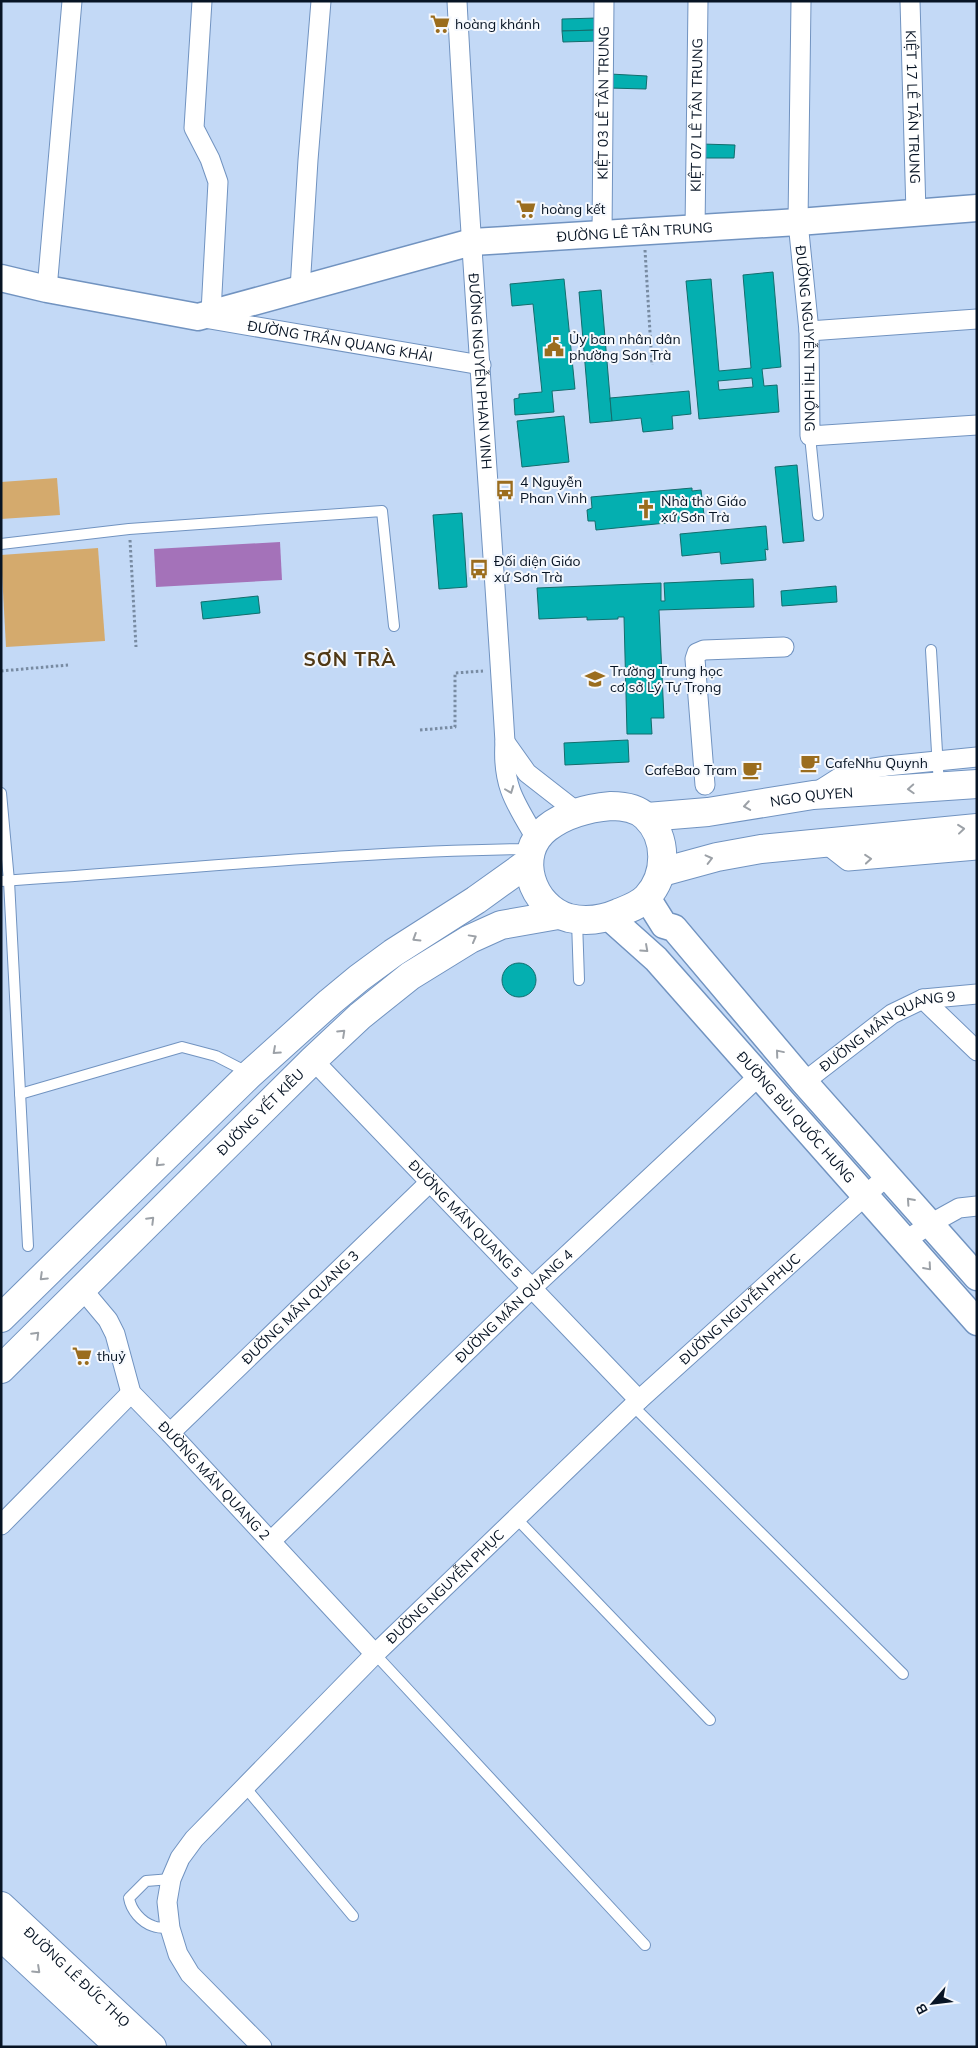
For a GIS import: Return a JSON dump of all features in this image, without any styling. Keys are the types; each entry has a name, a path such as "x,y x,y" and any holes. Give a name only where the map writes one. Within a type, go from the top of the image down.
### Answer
{"main road":[{"name":"NGO QUYEN","path":"647,817 708,812 813,795 977,784"},
{"path":"3,1315 250,1074 358,978 393,953 476,900 532,850 546,828 577,812 596,807 623,806 636,810 647,817 657,832 662,852 662,872 656,885 646,898 631,908 609,917 594,920 568,917 545,904 536,892 531,878 532,850"},
{"path":"662,872 717,857 761,849 977,828"},
{"name":"ĐƯỜNG YẾT KIÊU","path":"1,1369 314,1060 360,1016 410,976 470,939 501,925 568,917"},
{"name":"ĐƯỜNG LÊ ĐỨC THỌ","path":"1,1906 152,2047"},
{"name":"ĐƯỜNG LÊ ĐỨC THỌ","path":"1,1936 120,2047"}],"street":[{"path":"47,289 72,1"},
{"path":"202,1 194,128 210,160 218,182 204,315"},
{"path":"300,290 321,1"},
{"name":"ĐƯỜNG NGUYỄN PHAN VINH","path":"457,1 467,193 481,365 501,670 505,742 504,768 510,792 532,850"},
{"name":"KIỆT 03 LÊ TÂN TRUNG","path":"602,234 604,1"},
{"name":"KIỆT 07 LÊ TÂN TRUNG","path":"694,229 698,1"},
{"path":"798,222 801,1"},
{"name":"KIỆT 17 LÊ TÂN TRUNG","path":"910,1 916,213"},
{"name":"ĐƯỜNG LÊ TÂN TRUNG","path":"472,242 798,222 977,208"},
{"name":"ĐƯỜNG NGUYỄN THỊ HỒNG","path":"798,222 809,331 810,436 977,425"},
{"name":"ĐƯỜNG TRẦN QUANG KHẢI","path":"204,315 472,242"},
{"name":"ĐƯỜNG TRẦN QUANG KHẢI","path":"1,278 47,289 481,365"},
{"path":"809,331 977,319"},
{"path":"704,785 695,658 697,653 704,650 784,647"},
{"name":"ĐƯỜNG NGUYỄN PHAN VINH","path":"505,742 519,764 532,777 577,812"},
{"path":"813,795 848,772 977,757"},
{"path":"825,843 848,861 977,850"},
{"name":"ĐƯỜNG BÙI QUỐC HƯNG","path":"646,898 664,925 674,928 804,1082 977,1277"},
{"name":"ĐƯỜNG BÙI QUỐC HƯNG","path":"609,917 656,959 977,1322"},
{"name":"ĐƯỜNG MÂN QUANG 9","path":"804,1082 892,1014 923,999 977,994"},
{"path":"923,999 977,1051"},
{"name":"ĐƯỜNG MÂN QUANG 5","path":"314,1060 532,1288 636,1403"},
{"name":"ĐƯỜNG MÂN QUANG 4","path":"271,1541 532,1288 759,1076"},
{"name":"ĐƯỜNG NGUYỄN PHỤC","path":"262,2047 190,1974 178,1954 170,1928 167,1902 171,1879 180,1858 194,1839 375,1654 636,1403 887,1176"},
{"name":"ĐƯỜNG MÂN QUANG 3","path":"170,1433 430,1182"},
{"path":"905,1240 930,1224 968,1207"},
{"path":"1,1525 131,1393 116,1334 108,1320 82,1289"},
{"name":"ĐƯỜNG MÂN QUANG 2","path":"131,1393 375,1654"}],"lane":[{"path":"810,436 818,515"},
{"path":"1,544 129,529 382,511 394,626"},
{"path":"930,650 940,787"},
{"path":"1,793 28,1246"},
{"path":"5,881 458,850 532,850"},
{"path":"568,917 579,980"},
{"path":"20,1094 182,1047 216,1056 250,1074"},
{"path":"968,1207 977,1216"},
{"path":"636,1403 903,1674"},
{"path":"516,1518 710,1720"},
{"path":"375,1654 645,1945"},
{"path":"245,1786 353,1916"},
{"path":"170,1928 153,1926 140,1917 130,1907 129,1898 146,1881 171,1879"}],"path":[{"path":"643,232 652,365"},
{"path":"129,529 136,647"},
{"path":"1,671 68,665"},
{"path":"420,730 455,727 455,673 501,670"}],"shaded area":[{"path":"57,478 60,515 1,519 1,482"},
{"path":"280,542 282,580 156,587 154,549"},
{"path":"98,548 105,641 6,647 1,555"}],"building":[{"path":"597,18 597,30 562,31 562,19"},
{"path":"597,30 597,41 563,42 562,31"},
{"path":"610,74 647,76 646,89 609,88"},
{"path":"702,144 735,145 734,158 702,158"},
{"path":"773,272 781,367 762,369 764,386 777,385 779,412 699,419 686,281 711,279 719,371 751,368 743,275","holes":["752,378 753,387 719,390 718,381"]},
{"name":"Ủy ban nhân dân phường Sơn Trà","path":"564,279 575,389 552,391 554,412 515,415 514,399 519,398 519,394 542,392 533,304 512,306 510,284"},
{"path":"601,290 612,421 590,423 579,292"},
{"path":"689,391 691,414 672,416 673,429 643,432 641,418 612,421 610,398"},
{"path":"564,416 569,462 522,467 517,421"},
{"path":"797,465 804,541 783,543 775,467"},
{"name":"Nhà thờ Giáo xứ Sơn Trà","path":"692,488 692,491 701,490 704,515 696,516 696,520 596,530 595,521 588,521 587,510 592,508 591,497"},
{"path":"462,513 467,587 439,589 433,515"},
{"path":"766,526 768,550 765,549 766,560 721,564 720,552 682,556 680,534"},
{"path":"753,579 754,607 659,610 664,718 651,718 652,734 627,734 624,617 618,617 618,619 587,620 587,617 539,619 537,588 661,583 661,601 665,601 664,583"},
{"path":"836,586 837,602 782,606 781,591"},
{"path":"258,596 260,613 203,619 201,602"},
{"path":"628,740 629,762 565,765 564,743"},
{"path":"519,963 531,968 536,980 531,992 519,997 507,992 502,980 507,968"}],"place":[{"name":"hoàng khánh","path":"440,24"},
{"name":"hoàng kết","path":"526,209"},
{"name":"Ủy ban nhân dân phường Sơn Trà","path":"554,347"},
{"name":"4 Nguyễn Phan Vinh","path":"505,490"},
{"name":"Nhà thờ Giáo xứ Sơn Trà","path":"646,509"},
{"name":"Đối diện Giáo xứ Sơn Trà","path":"479,569"},
{"name":"Trường Trung học cơ sở Lý Tự Trọng","path":"595,679"},
{"name":"CafeNhu Quynh","path":"810,763"},
{"name":"CafeBao Tram","path":"752,770"},
{"name":"thuỷ","path":"82,1356"}],"district":[{"name":"SƠN TRÀ","path":"350,659"}]}
